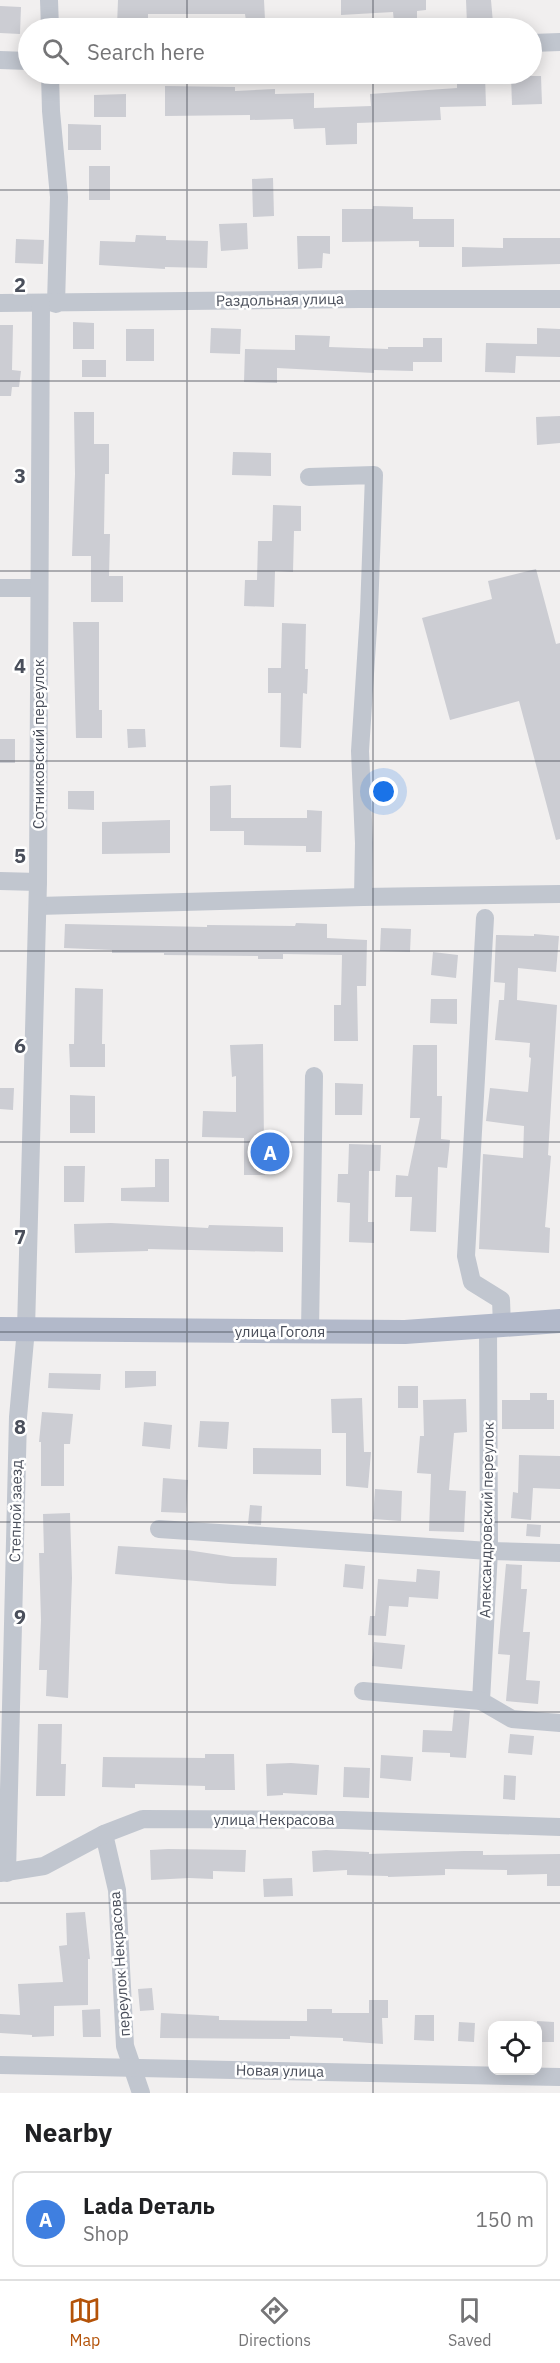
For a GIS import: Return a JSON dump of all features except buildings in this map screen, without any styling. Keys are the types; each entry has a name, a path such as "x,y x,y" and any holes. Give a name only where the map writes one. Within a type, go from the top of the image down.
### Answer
{"main road":[{"name":"улица Гоголя","path":"0,1329 405,1332 560,1321"}],"street":[{"path":"49,0 50,18"},
{"path":"542,43 560,42"},
{"path":"0,60 18,61"},
{"name":"Сотниковский переулок","path":"27,1329 38,906 39,588 49,303 59,197 50,84"},
{"name":"Раздольная улица","path":"0,303 560,299"},
{"path":"309,477 374,475 369,612 360,751 364,843 363,897"},
{"path":"0,588 39,588"},
{"path":"0,881 38,882"},
{"path":"38,906 560,894"},
{"name":"Александровский переулок","path":"481,1701 489,1551 495,1326 501,1300 472,1282 466,1256 485,918"},
{"path":"310,1332 315,1076"},
{"name":"Степной заезд","path":"3,1873 18,1417 27,1329"},
{"path":"159,1529 489,1551 560,1553"},
{"path":"363,1691 481,1701 512,1719 560,1723"},
{"name":"улица Некрасова","path":"3,1873 44,1866 104,1834 143,1819 344,1820 560,1827"},
{"name":"переулок Некрасова","path":"104,1834 117,1890 125,2046 141,2093"},
{"name":"Новая улица","path":"0,2065 560,2077"}],"place":[{"name":"Lada Dеталь","path":"270,1152"}]}
